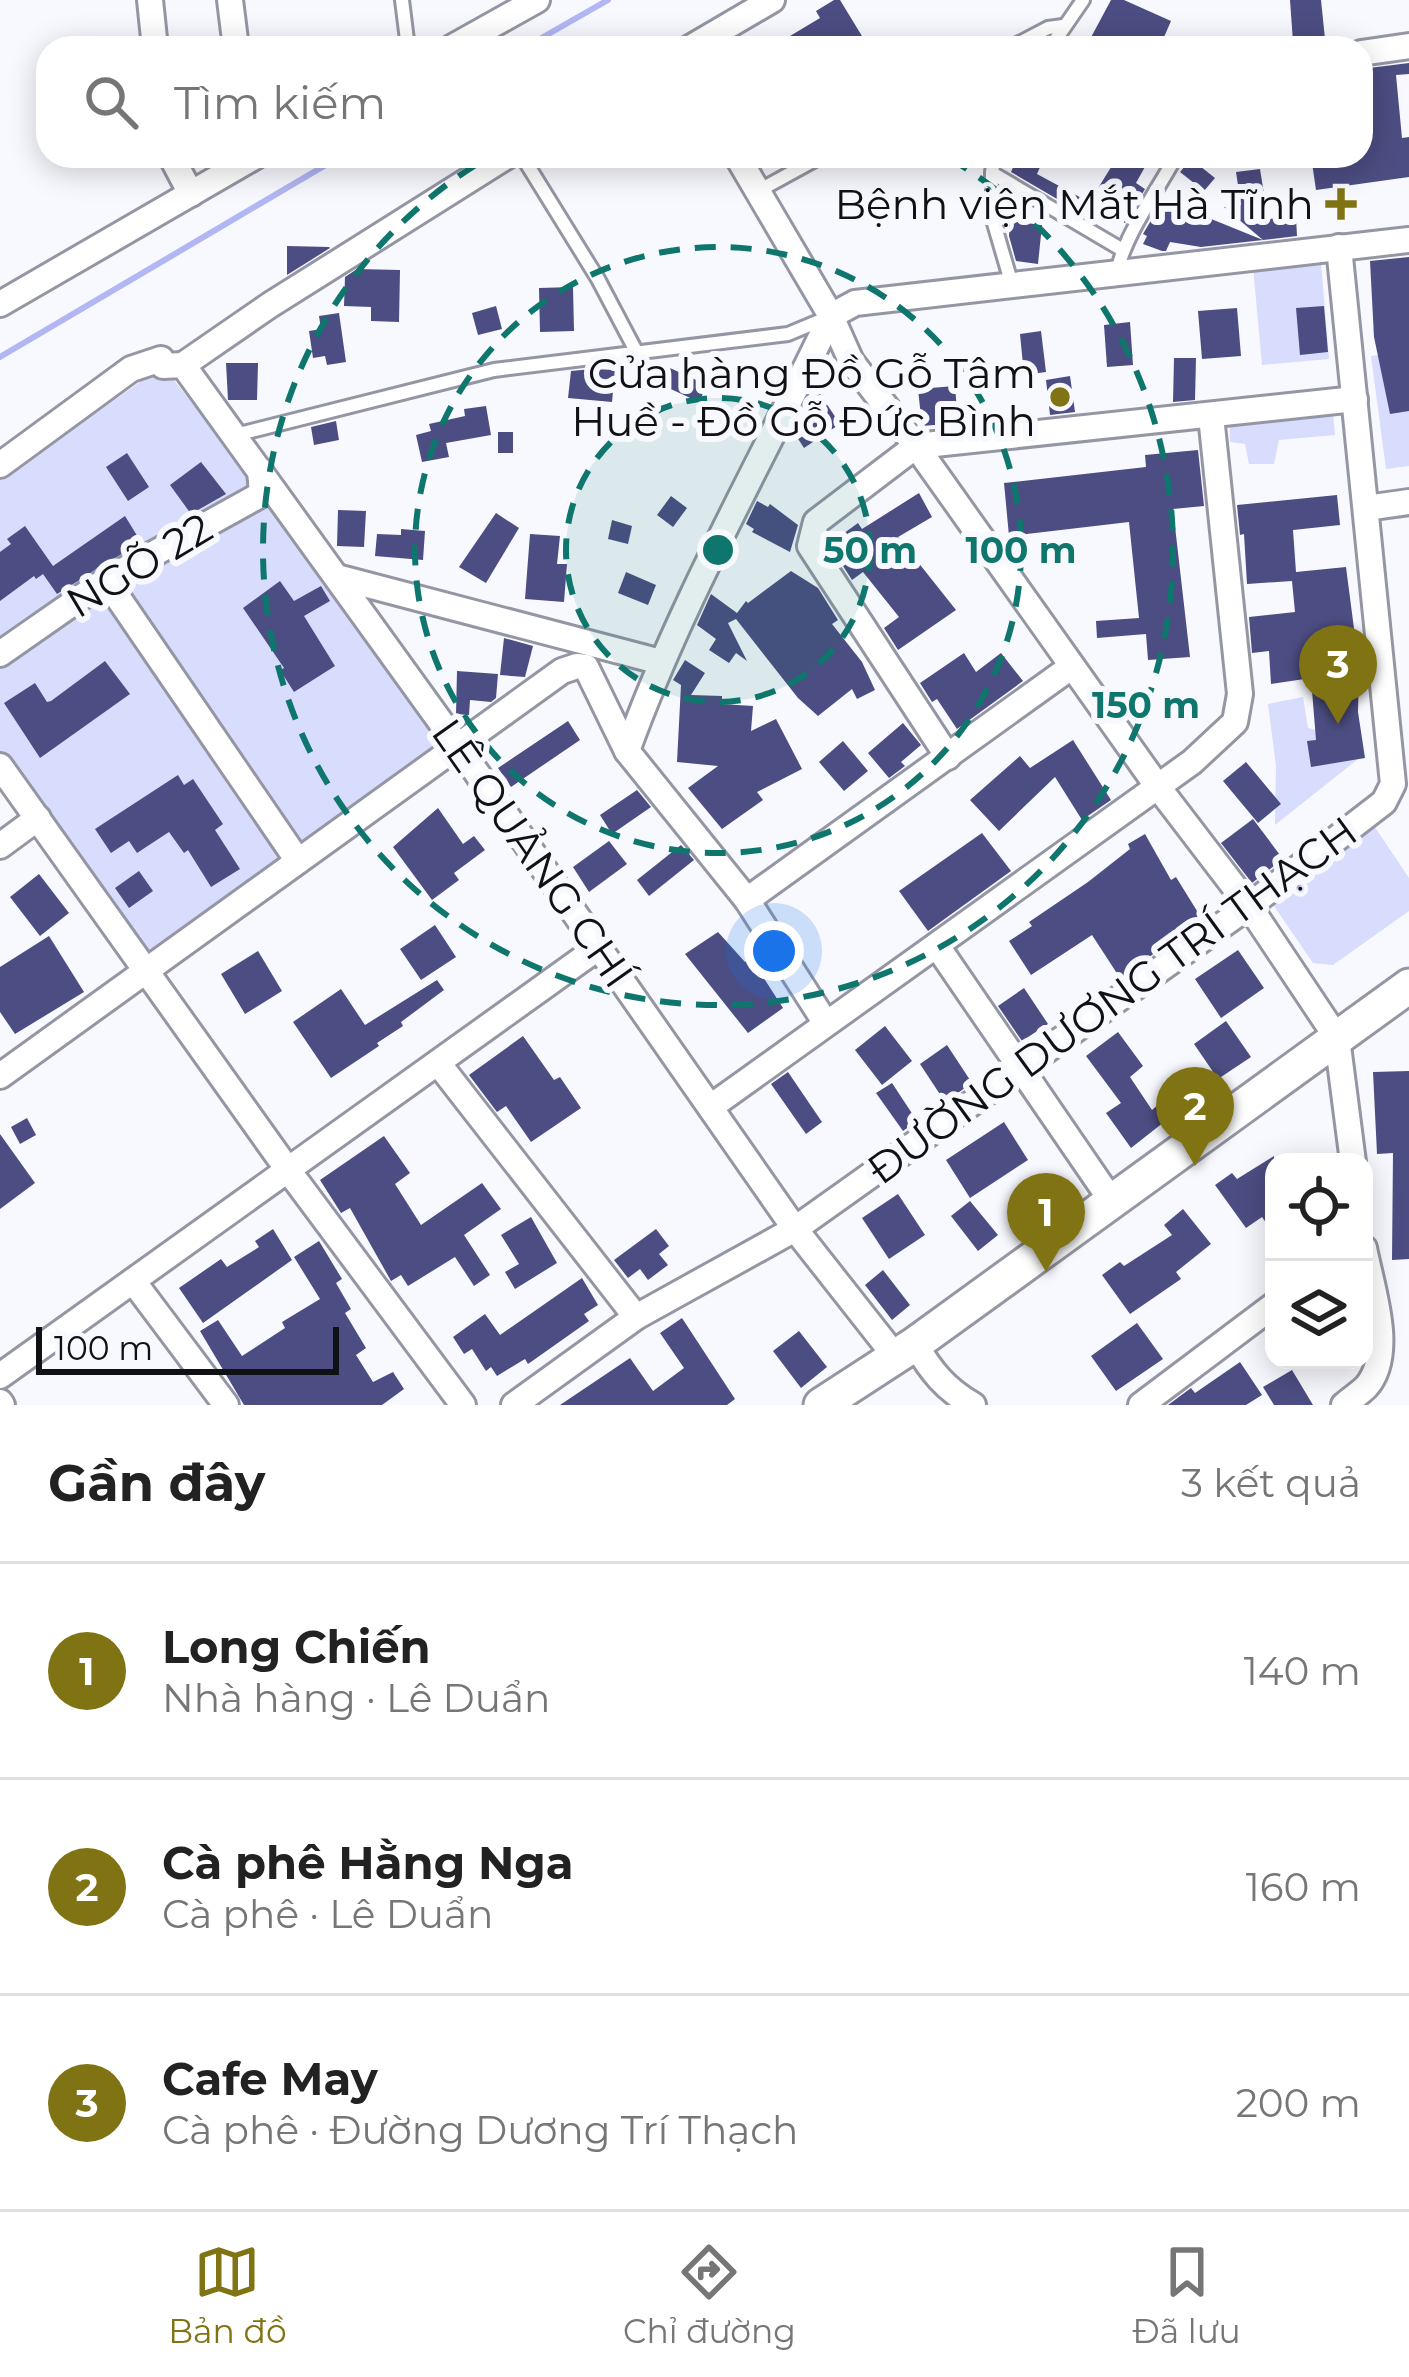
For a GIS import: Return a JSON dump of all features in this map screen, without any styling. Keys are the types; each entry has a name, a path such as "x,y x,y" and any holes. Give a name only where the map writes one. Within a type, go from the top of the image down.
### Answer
{"main road":[{"path":"821,1405 1113,1203 1409,986"}],"street":[{"path":"150,0 154,36"},
{"path":"230,0 234,36"},
{"path":"472,36 537,0"},
{"path":"710,36 772,0"},
{"path":"1373,51 1409,46"},
{"path":"177,168 191,194"},
{"path":"0,304 235,168"},
{"path":"0,465 131,369 161,359 173,366 488,168"},
{"path":"744,168 831,316 851,361 1249,906 1336,1038 1352,1153"},
{"path":"628,751 661,662 718,536 831,316 855,303 1012,285 1119,261 1409,240"},
{"name":"ĐƯỜNG DƯƠNG TRÍ THẠCH","path":"514,1405 636,1317 795,1229 1249,906 1384,802 1393,784 1339,248"},
{"name":"LÊ QUẢNG CHÍ","path":"173,366 235,435 795,1229 905,1350 953,1394 973,1405"},
{"path":"948,757 810,546 816,522 916,446 1354,399"},
{"path":"712,1106 1224,737 1240,710 1211,416"},
{"name":"NGÕ 22","path":"0,654 106,580 262,494 260,470"},
{"path":"1366,508 1409,502"},
{"path":"337,577 661,662"},
{"path":"106,580 298,861"},
{"path":"0,1076 562,671 577,666 586,668 628,751 747,900 825,1022"},
{"path":"747,900 1071,667"},
{"path":"0,766 288,1170 463,1405"},
{"path":"0,846 38,818"},
{"path":"937,946 1113,1203"},
{"path":"0,1376 599,947"},
{"path":"438,1063 636,1317"},
{"path":"1344,1405 1369,1384 1378,1361 1366,1261"},
{"path":"133,1281 226,1405"},
{"path":"1141,1405 1265,1312"}],"lane":[{"path":"402,0 406,36"},
{"path":"1057,36 1083,0"},
{"path":"1033,36 1063,26"},
{"path":"529,168 637,353"},
{"path":"758,191 800,168"},
{"path":"993,168 991,212 1012,285"},
{"path":"992,173 1119,261 1170,168"},
{"path":"235,435 494,370 788,334 831,316"}],"shaded area":[{"path":"1320,250 1329,359 1262,365 1252,256"},
{"path":"1409,351 1409,466 1386,469 1371,356"},
{"path":"163,366 454,740 143,964 0,757 0,480"},
{"path":"1331,392 1335,435 1279,440 1274,464 1249,464 1245,444 1230,442 1229,403"},
{"path":"1303,697 1308,728 1361,740 1358,759 1275,825 1276,766 1268,704"},
{"path":"1370,820 1409,878 1409,911 1333,965 1313,963 1265,893"}],"building":[{"path":"840,0 862,36 790,36 820,18 816,11"},
{"path":"1111,0 1124,0 1171,21 1164,36 1092,36"},
{"path":"1290,0 1321,0 1325,36 1293,36"},
{"path":"1409,63 1409,74 1396,75 1402,138 1409,137 1409,177 1316,190 1313,168 1373,168 1373,68"},
{"path":"1013,168 1040,168 1037,174 1087,201 1081,213 1011,172"},
{"path":"1111,168 1144,168 1136,183 1145,189 1125,223 1090,201"},
{"path":"1202,168 1215,178 1204,191 1180,172"},
{"path":"1260,169 1268,219 1296,217 1297,236 1263,240 1224,207 1241,205 1236,172"},
{"path":"1163,200 1188,210 1185,213 1194,212 1263,240 1201,247 1170,242 1166,251 1143,244 1147,236 1143,234"},
{"path":"1010,221 1042,225 1038,264 1016,261"},
{"path":"287,246 329,247 330,248 287,275"},
{"path":"1409,257 1409,411 1390,414 1374,337 1370,261"},
{"path":"357,269 400,270 399,322 371,321 371,307 344,306 345,277"},
{"path":"573,287 574,331 540,332 539,288"},
{"path":"496,306 502,329 478,335 472,313"},
{"path":"1324,306 1328,352 1300,355 1296,308"},
{"path":"1237,308 1241,356 1202,359 1198,311"},
{"path":"339,313 346,362 327,365 325,356 313,358 309,331 321,329 319,316"},
{"path":"1130,322 1133,365 1107,367 1104,325"},
{"path":"1041,331 1046,372 1024,375 1020,334"},
{"path":"1174,358 1196,358 1195,400 1173,402"},
{"path":"226,363 258,363 257,400 228,400"},
{"path":"670,368 707,385 699,402 662,385"},
{"path":"615,370 612,402 568,398 571,371"},
{"name":"Cửa hàng Đồ Gỗ Tâm Huề - Đồ Gỗ Đức Bình","path":"1070,376 1075,412 1050,415 1046,380"},
{"path":"955,386 958,423 922,426 918,389"},
{"path":"820,394 840,424 804,448 793,431 806,403"},
{"path":"486,406 491,435 446,443 449,457 422,462 416,435 431,431 429,424 465,416 464,409"},
{"path":"336,421 339,440 314,445 311,427"},
{"path":"498,432 513,432 513,453 498,453"},
{"path":"1198,450 1204,506 1173,509 1190,657 1148,660 1146,634 1097,638 1096,621 1139,618 1129,522 1009,536 1004,483 1146,467 1145,455"},
{"path":"127,453 149,487 128,501 106,467"},
{"path":"201,462 226,494 191,514 170,485"},
{"path":"919,493 932,517 898,537 956,610 898,650 884,628 899,617 863,572 852,580 829,544 858,523 862,529"},
{"path":"1337,495 1340,525 1293,530 1296,572 1346,567 1365,758 1311,767 1307,741 1316,740 1311,678 1271,684 1269,651 1252,653 1249,617 1295,612 1292,581 1247,584 1237,505"},
{"path":"671,496 687,508 673,527 657,515"},
{"path":"757,501 770,504 798,525 790,552 746,524"},
{"path":"338,510 366,511 364,547 337,546"},
{"path":"496,513 519,528 486,583 459,567"},
{"path":"125,516 141,542 57,594 43,574 0,601 0,552 11,544 7,539 25,526 53,566"},
{"path":"612,520 632,526 628,544 608,539"},
{"path":"401,529 425,531 423,560 375,556 377,534 401,535"},
{"path":"530,534 560,536 557,564 567,564 564,602 525,599"},
{"path":"791,571 818,588 838,620 832,624 862,662 875,690 857,699 852,689 818,716 798,698 736,619 728,623 747,661 736,653 729,663 709,650 716,639 697,625 711,594 737,613 746,601"},
{"path":"626,572 656,585 648,605 618,593"},
{"path":"280,581 294,601 321,586 330,601 304,616 335,666 294,692 280,670 284,668 243,608"},
{"path":"504,638 533,646 525,677 500,675"},
{"path":"964,653 976,672 1001,653 1023,681 957,729 920,683"},
{"path":"685,660 705,673 691,695 722,696 722,704 753,706 751,731 776,719 802,769 757,792 763,800 722,829 688,788 718,766 677,762 681,685 673,680"},
{"path":"105,661 130,694 40,758 4,703 35,683 47,702 51,701"},
{"path":"457,671 498,674 496,698 491,702 470,700 469,715 456,714"},
{"path":"568,721 580,740 511,787 498,768"},
{"path":"903,723 921,745 889,778 868,753"},
{"path":"1073,740 1111,800 1082,820 1055,777 999,831 970,800 1020,756 1030,768"},
{"path":"843,741 868,771 844,791 819,762"},
{"path":"1246,762 1281,804 1258,823 1223,781"},
{"path":"178,775 184,785 193,779 223,824 215,830 240,869 211,887 188,850 184,853 169,832 137,853 129,841 111,853 95,829"},
{"path":"637,790 651,807 612,834 600,815"},
{"path":"438,808 463,844 474,836 485,850 454,873 459,880 432,900 393,847"},
{"path":"1253,819 1283,859 1252,883 1221,843"},
{"path":"982,833 1011,871 928,931 899,891"},
{"path":"1145,834 1171,880 1176,877 1202,919 1120,978 1092,935 1031,975 1009,941"},
{"path":"609,841 627,864 589,892 573,867"},
{"path":"681,845 694,860 649,896 637,880"},
{"path":"139,871 153,891 129,908 115,888"},
{"path":"39,874 69,913 40,936 10,897"},
{"path":"435,925 456,957 421,980 400,949"},
{"path":"718,932 745,962 751,958 783,1008 748,1033 685,954"},
{"path":"49,936 84,992 15,1034 0,1012 0,967"},
{"path":"1238,950 1264,988 1221,1018 1195,979"},
{"path":"258,951 282,991 245,1014 221,974"},
{"path":"437,980 444,990 401,1022 403,1026 379,1046 331,1078 293,1022 341,989 365,1025"},
{"path":"1024,988 1048,1024 1022,1041 998,1006"},
{"path":"1226,1021 1251,1057 1218,1079 1194,1044"},
{"path":"885,1026 912,1061 882,1085 855,1050"},
{"path":"1118,1032 1143,1066 1130,1077 1152,1110 1180,1086 1192,1100 1131,1148 1106,1113 1121,1103 1086,1056"},
{"path":"523,1036 581,1108 531,1142 506,1106 497,1112 469,1075"},
{"path":"947,1045 972,1083 945,1102 920,1064"},
{"path":"1409,1071 1409,1259 1392,1260 1393,1153 1377,1154 1373,1072"},
{"path":"788,1072 822,1122 806,1134 771,1084"},
{"path":"892,1083 917,1121 903,1131 876,1093"},
{"path":"27,1118 36,1135 20,1144 11,1127"},
{"path":"1004,1122 1028,1160 970,1198 946,1160"},
{"path":"0,1134 35,1183 0,1209"},
{"path":"384,1136 410,1173 395,1184 421,1225 482,1183 501,1209 464,1235 490,1275 474,1286 455,1257 408,1286 401,1275 391,1281 350,1208 341,1213 320,1180"},
{"path":"1265,1162 1265,1221 1262,1217 1246,1228 1215,1185 1232,1173 1237,1179"},
{"path":"898,1194 925,1235 889,1259 862,1218"},
{"path":"970,1201 998,1235 978,1251 951,1216"},
{"path":"1183,1209 1211,1244 1176,1272 1181,1279 1130,1314 1102,1275 1172,1235 1164,1225"},
{"path":"531,1217 557,1263 515,1289 505,1272 519,1264 501,1235"},
{"path":"273,1229 292,1260 203,1323 179,1288 221,1259 227,1267 259,1247 255,1241"},
{"path":"656,1229 669,1246 659,1254 668,1265 648,1280 640,1269 628,1278 614,1260"},
{"path":"319,1241 342,1279 336,1283 351,1309 345,1313 366,1348 356,1355 373,1382 393,1372 404,1389 382,1405 244,1405 200,1331 218,1320 242,1356 285,1328 282,1322 320,1299 294,1257"},
{"path":"883,1270 910,1305 892,1320 865,1285"},
{"path":"582,1278 598,1305 584,1314 589,1321 528,1364 525,1359 497,1376 491,1367 486,1371 472,1349 464,1354 453,1337 485,1314 500,1335"},
{"path":"682,1318 735,1399 727,1405 560,1405 630,1358 653,1391 684,1368 660,1333"},
{"path":"1137,1323 1163,1359 1116,1391 1091,1356"},
{"path":"799,1331 827,1367 801,1388 773,1351"},
{"path":"1240,1362 1262,1395 1246,1405 1168,1405 1191,1388 1195,1393"},
{"path":"1292,1370 1313,1405 1274,1405 1263,1387"}],"waterway":[{"path":"545,36 608,0"},
{"path":"0,357 321,168"}],"place":[{"name":"Bệnh viện Mắt Hà Tĩnh","path":"1341,204"},
{"name":"Cửa hàng Đồ Gỗ Tâm Huề - Đồ Gỗ Đức Bình","path":"1060,397"},
{"name":"Cafe May","path":"1338,724"},
{"name":"Cà phê Hằng Nga","path":"1195,1166"},
{"name":"Long Chiến","path":"1046,1272"}]}
